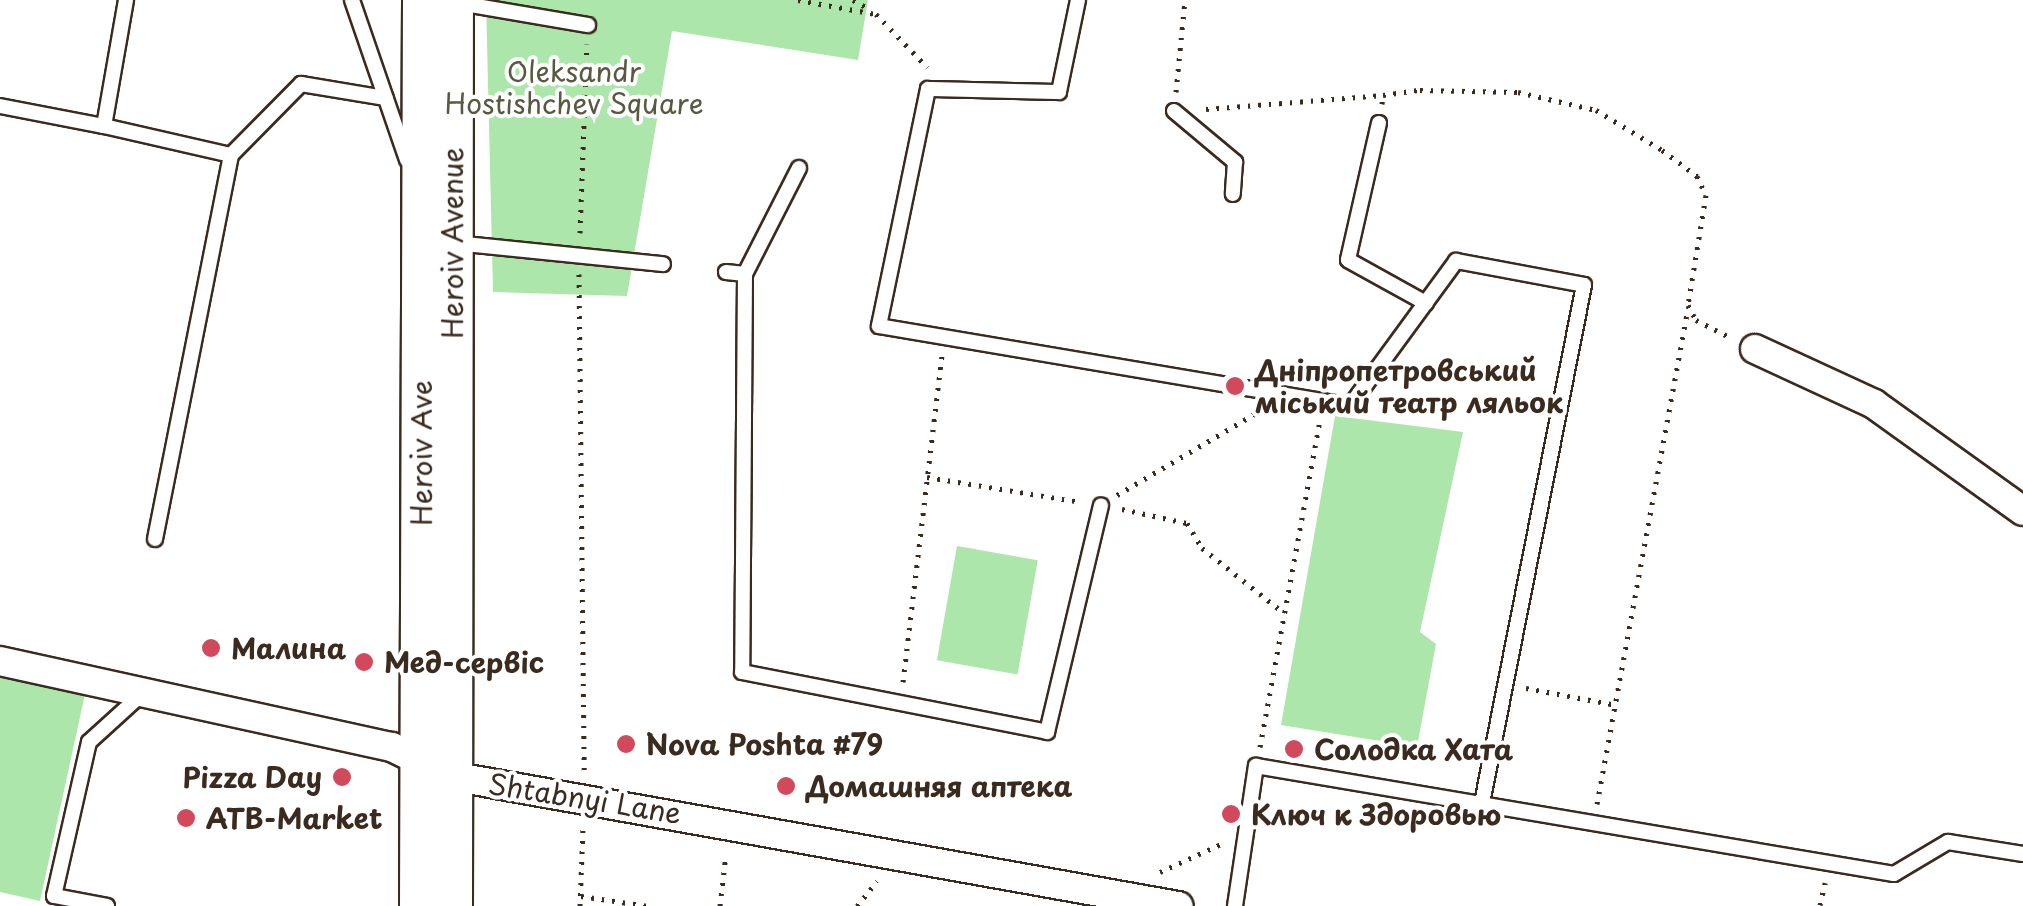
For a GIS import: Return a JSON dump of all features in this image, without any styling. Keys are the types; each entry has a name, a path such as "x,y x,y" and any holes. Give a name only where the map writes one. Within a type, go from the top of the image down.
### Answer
{"main road":[{"name":"Heroiv Ave","path":"420,906 436,769 423,204 443,1"},
{"name":"Heroiv Avenue","path":"443,1 452,243 436,769 452,906"}],"street":[{"path":"1755,349 1874,404 2023,511"},
{"name":"Shtabnyi Lane","path":"0,660 392,747 436,769 1178,906"}],"lane":[{"path":"104,126 126,0"},
{"path":"352,0 423,204"},
{"path":"1078,0 1059,92 928,89 879,326 1350,406 1456,261 1584,285 1482,803"},
{"path":"443,1 588,25"},
{"path":"155,539 230,155 301,84 386,98"},
{"path":"0,106 230,155"},
{"path":"1174,111 1236,162 1233,194"},
{"path":"1379,123 1348,260 1426,303"},
{"path":"799,168 745,274 742,672 1046,732 1101,505"},
{"path":"452,243 663,264"},
{"path":"726,272 745,274"},
{"path":"107,906 54,896 89,742 142,694"},
{"path":"1234,906 1256,766 1894,874 1948,842 2023,854"}],"path":[{"path":"798,0 876,14"},
{"path":"853,0 876,14 929,69 928,89"},
{"path":"1185,0 1174,111 1383,95 1518,92 1596,110 1698,176 1706,195 1594,822"},
{"path":"580,906 584,796 579,256 588,25"},
{"path":"1379,123 1383,95"},
{"path":"1688,305 1696,320 1755,349"},
{"path":"900,703 944,338"},
{"path":"1101,505 1286,395"},
{"path":"1256,766 1323,401"},
{"path":"927,477 1187,523 1202,548 1284,613"},
{"path":"1506,684 1616,705"},
{"path":"720,906 730,823"},
{"path":"1104,892 1243,832"},
{"path":"581,896 648,906"}],"green space":[{"name":"Oleksandr Hostishchev Square","path":"486,0 868,0 858,60 672,31 627,296 493,292"},
{"path":"1335,416 1463,432 1420,632 1436,644 1417,747 1281,725"},
{"path":"957,546 1038,560 1018,674 937,660"},
{"path":"0,674 85,694 40,901 0,892"}],"place":[{"name":"Дніпропетровський міський театр ляльок","path":"1235,386"},
{"name":"Малина","path":"211,648"},
{"name":"Мед-сервіс","path":"364,662"},
{"name":"Nova Poshta #79","path":"626,744"},
{"name":"Солодка Хата","path":"1294,749"},
{"name":"Pizza Day","path":"342,777"},
{"name":"Домашняя аптека","path":"786,786"},
{"name":"Ключ к Здоровью","path":"1231,814"},
{"name":"ATB-Market","path":"186,818"}]}
